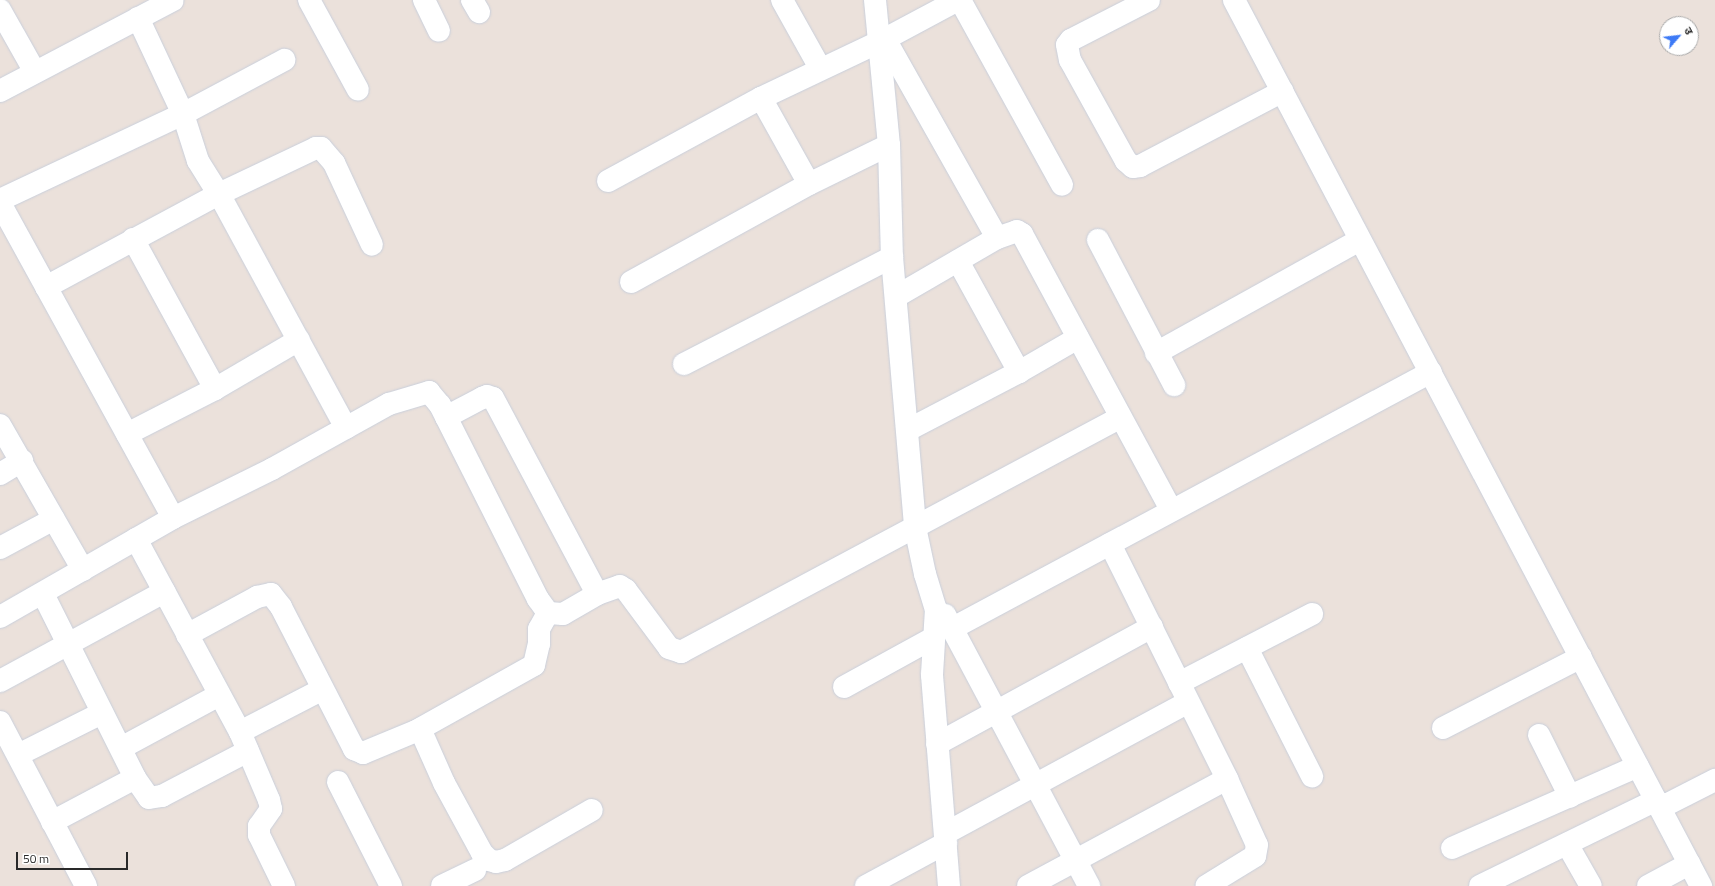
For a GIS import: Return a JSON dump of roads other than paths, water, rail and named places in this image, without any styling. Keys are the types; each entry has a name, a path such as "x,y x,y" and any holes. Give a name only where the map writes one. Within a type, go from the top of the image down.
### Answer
{"street":[{"path":"0,6 11,0"},
{"path":"0,91 173,0"},
{"path":"309,0 358,90"},
{"path":"424,0 439,31"},
{"path":"782,0 820,68"},
{"path":"875,0 882,40 889,145 892,257 897,296 915,527 925,574 933,595 953,628 997,710 1089,886"},
{"path":"608,181 761,98 820,68 882,40 959,0 1062,185"},
{"path":"1149,0 1071,40 1067,45 1070,60 1126,161 1133,167 1140,166 1283,91"},
{"path":"1234,0 1701,886"},
{"path":"0,10 36,72"},
{"path":"138,18 183,114 193,150 219,194 346,428"},
{"path":"882,40 997,238"},
{"path":"173,518 0,202 183,114 284,60"},
{"path":"761,98 809,184"},
{"path":"631,282 809,184 889,145"},
{"path":"46,287 219,194 307,151 321,148 334,163 372,245"},
{"path":"897,296 997,238 1017,231 1022,234 1171,510"},
{"path":"133,239 215,389"},
{"path":"1098,240 1174,385"},
{"path":"1159,358 1363,247"},
{"path":"684,364 892,257"},
{"path":"958,261 1019,372"},
{"path":"908,430 1019,372 1078,338"},
{"path":"127,434 215,389 299,340"},
{"path":"953,628 1431,372"},
{"path":"0,617 43,594 173,518 272,468 389,404 421,393 429,392 434,397 446,417 538,599 548,613"},
{"path":"446,417 482,398 493,398 597,594"},
{"path":"548,613 563,614 614,586 626,590 658,635 670,648 681,652 1120,418"},
{"path":"0,425 22,461 83,570"},
{"path":"0,474 22,461"},
{"path":"0,548 54,519"},
{"path":"136,539 244,742 269,800 271,809 260,826 259,834 284,886"},
{"path":"1110,544 1227,779 1257,845 1255,856 1206,886"},
{"path":"0,681 164,592"},
{"path":"43,594 135,778 149,798 155,799 323,689"},
{"path":"187,635 257,597 271,594 281,607 354,749 359,752 369,752 420,729 534,665 539,644 539,629 548,613"},
{"path":"933,595 936,619 931,656 949,886"},
{"path":"866,886 1036,785 1184,692 1247,648 1312,614"},
{"path":"937,744 1152,627"},
{"path":"844,687 933,638"},
{"path":"1247,648 1312,776"},
{"path":"1443,728 1581,657"},
{"path":"120,748 219,695"},
{"path":"18,755 102,713"},
{"path":"0,722 86,886"},
{"path":"420,729 444,783 482,853 489,860 496,862 505,860 592,810"},
{"path":"1539,736 1570,797"},
{"path":"1452,848 1638,766"},
{"path":"52,822 135,778"},
{"path":"1028,886 1227,779"},
{"path":"1480,886 1567,844 1715,780"},
{"path":"338,782 391,886"},
{"path":"1567,844 1591,886"},
{"path":"1648,886 1689,864"},
{"path":"442,886 475,870"}]}
